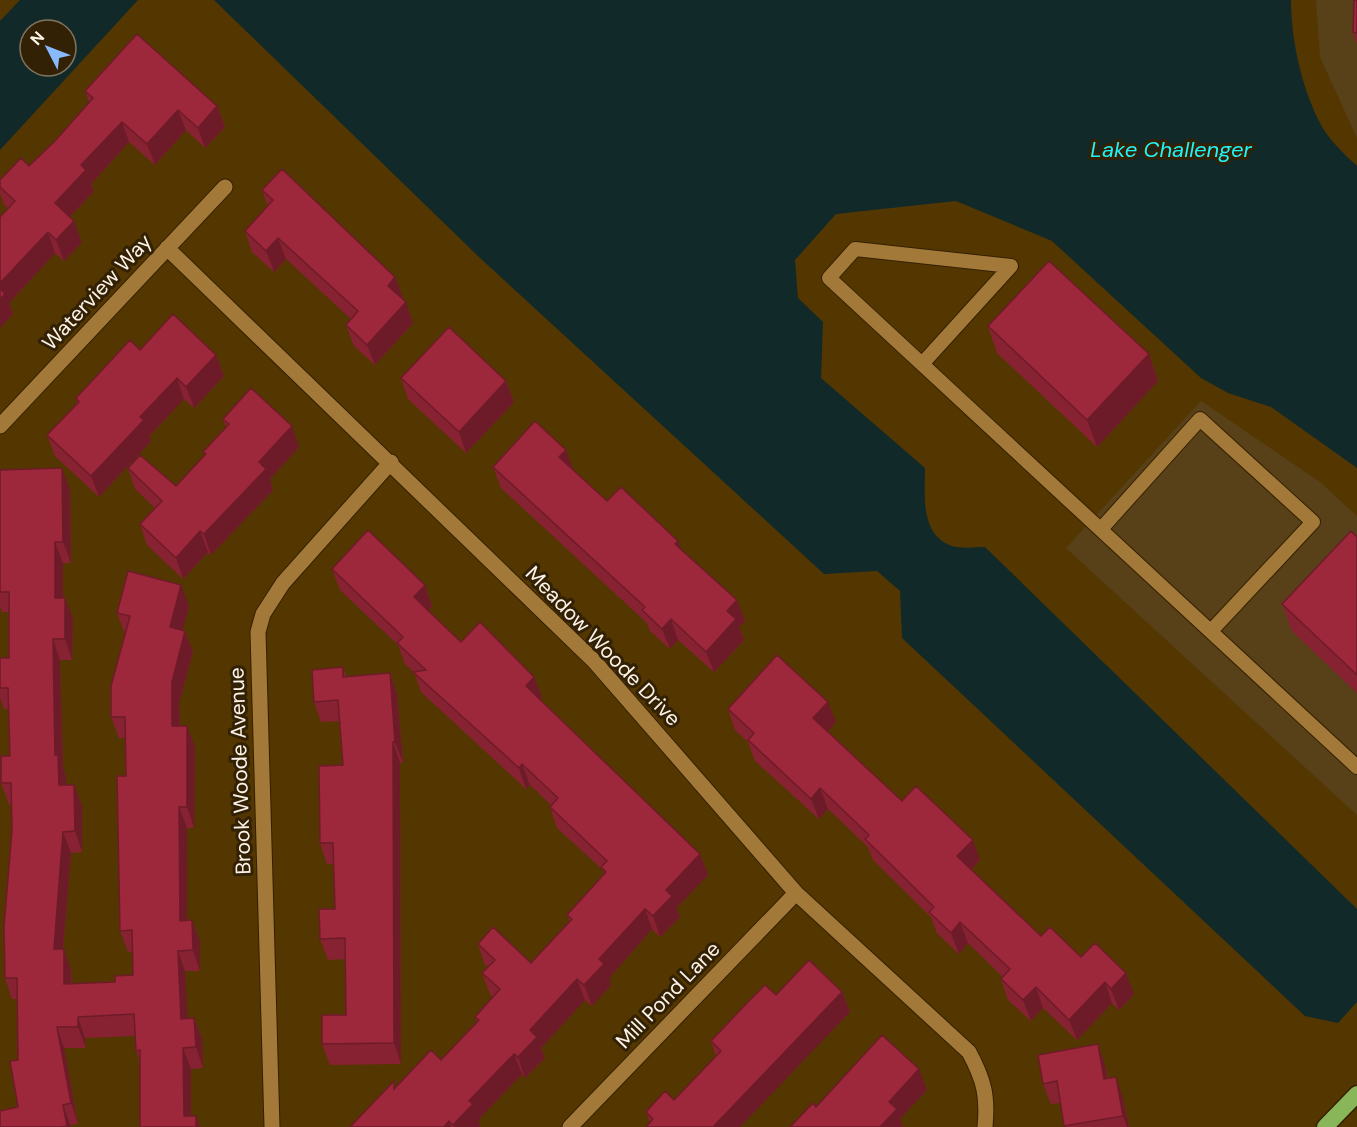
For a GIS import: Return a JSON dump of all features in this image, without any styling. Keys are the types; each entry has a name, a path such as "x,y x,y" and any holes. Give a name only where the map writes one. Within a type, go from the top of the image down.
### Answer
{"highway":[{"path":"1325,1127 1357,1094"}],"street":[{"name":"Waterview Way","path":"0,426 225,187"},
{"name":"Meadow Woode Drive","path":"167,248 391,462 594,661 796,893 969,1052 980,1072 988,1100 985,1127"},
{"name":"Brook Woode Avenue","path":"272,1127 258,632 263,614 283,583 391,462"},
{"name":"Mill Pond Lane","path":"570,1127 796,893"}],"lane":[{"path":"922,364 1011,266 855,249 830,278 922,364 1357,767"},
{"path":"1101,529 1200,419 1314,522 1211,632"}],"shaded area":[{"path":"1316,0 1357,0 1357,138 1320,57"},
{"path":"1201,401 1320,482 1357,516 1357,815 1066,548"}],"water":[{"path":"20,0 138,0 78,65 78,18 18,18 18,78 66,78 0,150 0,21"},
{"name":"Lake Challenger","path":"214,0 1291,0 1298,62 1307,92 1326,133 1357,166 1357,468 1271,407 1228,393 1201,378 1052,241 956,201 836,214 795,260 798,298 823,322 821,378 925,468 926,513 934,533 942,541 952,546 985,547 1357,909 1357,1002 1338,1023 1305,1016 902,638 900,591 877,571 824,574 479,257"}],"building":[{"path":"1354,0 1357,0 1357,33 1353,32"},
{"path":"137,34 217,106 198,128 178,110 147,144 122,122 81,165 86,170 55,203 74,221 56,240 48,232 0,283 0,217 15,201 0,187 0,180 21,158 29,166 55,141 93,98 85,91"},
{"path":"282,169 395,277 388,286 406,302 367,345 346,325 358,311 278,238 266,251 245,231 273,200 262,190"},
{"path":"1049,261 1149,354 1087,420 988,326"},
{"path":"0,288 5,294 0,299"},
{"path":"173,314 216,355 186,387 177,378 140,417 144,420 91,476 47,435 79,402 76,398 130,340 140,350"},
{"path":"449,327 506,381 459,432 401,378"},
{"path":"251,388 292,426 259,462 266,469 204,534 200,531 176,558 140,524 162,501 128,468 140,455 176,486 206,454 203,452 229,424 223,419"},
{"path":"535,421 566,450 559,457 607,501 621,487 678,541 675,544 737,600 727,611 736,619 706,652 671,619 662,629 642,610 645,607 493,467"},
{"path":"62,468 63,542 55,542 55,598 65,598 65,639 53,639 55,755 58,755 59,785 74,785 75,831 63,832 54,949 64,949 64,984 115,982 115,976 133,975 132,930 120,931 117,776 126,776 125,717 111,717 111,686 130,616 117,613 128,571 181,585 170,627 185,631 172,682 172,726 187,726 187,807 179,807 180,921 192,920 193,950 178,951 181,1019 194,1018 196,1047 183,1048 184,1116 196,1116 196,1127 140,1127 140,1050 136,1051 134,1014 78,1017 78,1027 57,1027 71,1103 63,1105 67,1126 0,1127 0,1111 18,1107 10,1061 18,1060 17,978 5,978 4,927 12,830 11,783 1,783 1,756 10,756 8,688 0,688 0,658 9,658 9,592 0,592 0,470"},
{"path":"368,530 425,585 414,597 461,642 480,622 534,677 526,686 700,854 666,890 672,896 653,916 645,909 599,959 604,964 584,985 577,979 530,1030 537,1037 518,1057 514,1054 469,1101 473,1104 453,1125 449,1121 444,1127 350,1127 394,1081 394,1089 431,1050 441,1060 479,1020 475,1017 500,989 482,973 495,960 478,944 493,927 531,963 572,919 567,915 606,872 601,867 607,861 550,807 558,798 522,764 519,768 413,672 426,670 397,643 403,637 332,569"},
{"path":"1351,531 1357,537 1357,675 1282,604"},
{"path":"777,655 828,702 813,718 902,801 916,786 973,840 957,856 1041,936 1050,927 1081,957 1095,943 1126,973 1111,989 1105,982 1069,1020 1036,987 1023,1000 1001,979 1010,969 960,922 951,933 929,912 934,907 865,839 869,835 820,788 811,799 748,740 754,733 728,709"},
{"path":"343,667 343,677 390,673 395,742 393,742 394,1043 322,1044 322,1015 346,1015 345,938 320,939 319,909 335,909 333,843 320,843 319,766 343,765 338,700 314,702 312,670"},
{"path":"809,960 842,992 713,1127 646,1127 653,1119 646,1112 665,1091 674,1100 721,1051 711,1041 748,1002 765,985 776,995"},
{"path":"882,1035 919,1069 889,1102 897,1109 880,1127 790,1127 813,1103 816,1107"},
{"path":"1098,1044 1104,1079 1116,1077 1123,1116 1064,1126 1057,1081 1043,1084 1038,1055"}]}
